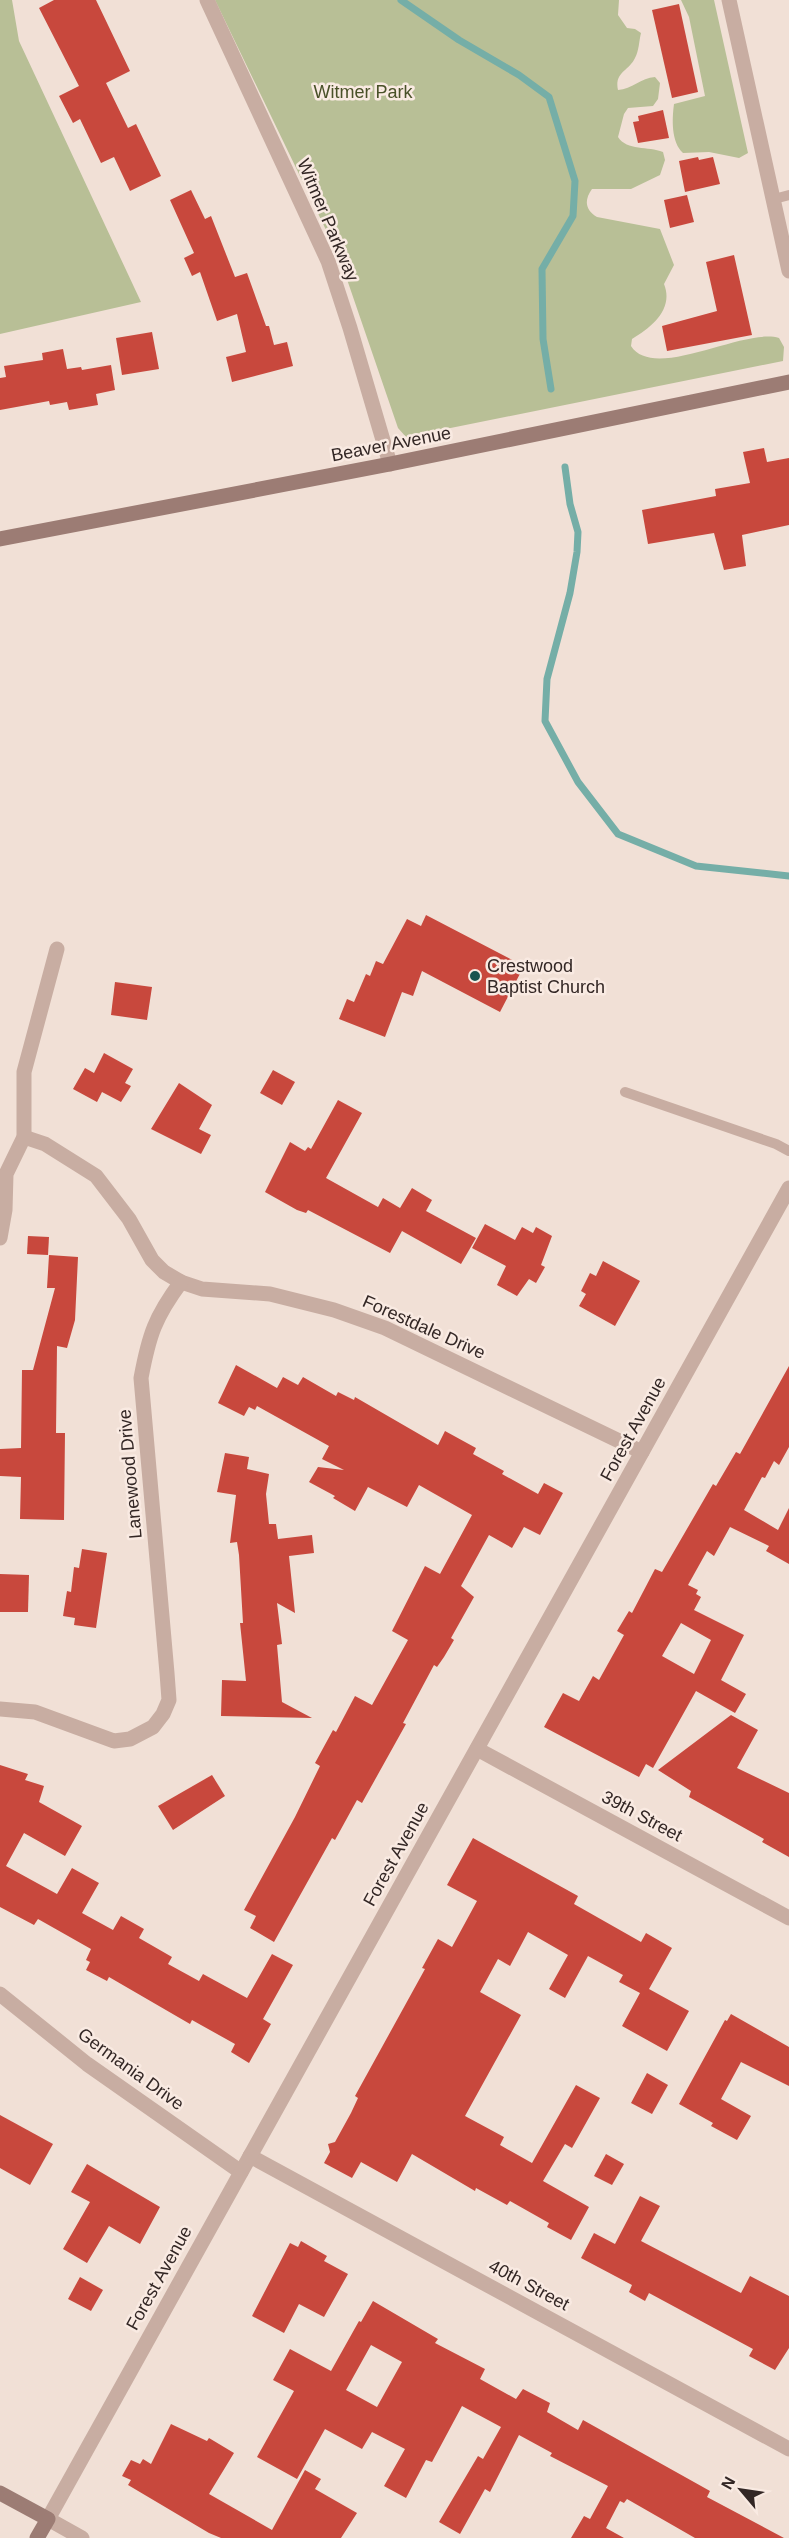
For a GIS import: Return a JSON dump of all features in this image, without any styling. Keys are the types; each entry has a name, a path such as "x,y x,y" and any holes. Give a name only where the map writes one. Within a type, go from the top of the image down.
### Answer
{"main road":[{"name":"Beaver Avenue","path":"0,539 390,464 789,382"},
{"path":"0,2493 48,2519"},
{"name":"Forest Avenue","path":"37,2538 48,2519"}],"street":[{"name":"Witmer Parkway","path":"207,0 328,261 390,464"},
{"path":"729,0 789,271"},
{"path":"0,1238 6,1210 3,1175 24,1137 24,1072 57,949"},
{"name":"Forestdale Drive","path":"24,1137 45,1144 96,1176 129,1219 152,1260 164,1272 181,1282 202,1288 270,1294 334,1310 385,1328 642,1452"},
{"name":"Forest Avenue","path":"48,2519 789,1188"},
{"name":"Lanewood Drive","path":"0,1709 35,1712 114,1741 130,1740 153,1727 163,1714 169,1700 141,1378 150,1333 163,1305 181,1282"},
{"name":"39th Street","path":"477,1749 789,1918"},
{"name":"Germania Drive","path":"0,1994 87,2064 241,2172"},
{"name":"40th Street","path":"250,2156 789,2449"},
{"path":"48,2519 82,2538"}],"lane":[{"path":"774,199 789,195"},
{"path":"625,1092 776,1144 789,1151"}],"green space":[{"path":"0,0 12,0 19,41 141,302 0,334"},
{"name":"Witmer Park","path":"215,0 619,0 618,15 627,28 641,33 636,55 618,79 618,90 655,77 660,83 658,99 653,106 628,108 624,114 618,137 632,146 663,152 665,160 660,175 631,189 592,189 587,204 590,211 597,217 660,229 674,265 664,284 666,301 664,309 654,323 632,339 631,346 643,356 659,358 679,356 744,340 764,337 779,338 784,347 783,361 406,437 398,428 340,259"},
{"path":"681,0 714,0 748,153 739,158 709,152 683,153 676,143 673,123 674,104 705,96 689,17"}],"building":[{"path":"54,0 96,0 130,71 106,83 128,128 136,124 161,176 130,191 114,157 101,163 80,119 73,123 59,96 79,86 39,8"},
{"path":"679,4 698,92 672,98 652,10"},
{"path":"663,110 669,138 638,143 633,122 639,121 638,116"},
{"path":"698,157 699,160 713,157 720,184 685,192 679,161"},
{"path":"191,190 205,219 211,216 235,277 247,273 266,326 269,326 274,345 287,342 293,366 232,382 226,357 246,352 237,314 217,321 200,272 192,276 184,258 194,253 170,200"},
{"path":"687,195 694,222 670,228 664,200"},
{"path":"734,255 752,335 667,351 662,326 717,311 706,262"},
{"path":"152,332 159,369 122,375 116,338"},
{"path":"63,349 67,369 81,367 82,370 111,365 115,390 96,394 98,405 69,410 67,402 50,405 49,401 0,410 0,378 6,377 4,366 43,360 42,353"},
{"path":"764,448 767,462 789,458 789,525 742,535 746,566 724,570 714,533 648,544 642,510 716,496 715,489 750,483 743,452"},
{"name":"Crestwood Baptist Church","path":"426,915 524,966 500,1012 422,971 413,996 402,992 385,1037 339,1019 347,999 354,1002 366,974 370,976 376,961 383,964 407,919 421,926"},
{"path":"115,982 152,987 147,1020 111,1015"},
{"path":"104,1053 133,1069 125,1083 131,1086 121,1102 102,1092 97,1102 73,1089 85,1068 94,1073"},
{"path":"273,1070 295,1082 282,1105 260,1093"},
{"path":"179,1083 212,1105 199,1129 211,1135 201,1154 151,1129"},
{"path":"338,1100 362,1113 326,1178 378,1207 383,1198 400,1208 412,1188 432,1200 426,1211 476,1238 461,1264 402,1231 390,1253 308,1210 306,1213 297,1210 265,1192 290,1142 305,1151 308,1147 311,1149"},
{"path":"485,1224 515,1240 522,1227 533,1233 536,1227 552,1236 541,1265 545,1267 536,1283 529,1279 517,1296 497,1285 506,1266 472,1248"},
{"path":"28,1236 49,1237 48,1255 27,1254"},
{"path":"49,1255 78,1257 75,1320 67,1348 57,1346 56,1433 65,1433 64,1520 20,1519 21,1477 0,1476 0,1449 21,1448 22,1370 33,1370 55,1288 47,1288"},
{"path":"603,1261 640,1281 615,1326 579,1306 586,1294 581,1291 590,1273 596,1276"},
{"path":"236,1365 277,1388 283,1377 298,1385 303,1377 336,1396 338,1392 354,1400 355,1397 438,1445 445,1431 476,1448 473,1454 504,1471 502,1474 538,1494 544,1483 563,1493 540,1535 524,1527 512,1548 489,1535 461,1586 474,1597 451,1638 454,1640 437,1667 434,1665 403,1723 406,1724 362,1803 357,1800 335,1840 332,1838 274,1942 250,1928 256,1916 244,1910 295,1817 320,1766 315,1763 333,1730 336,1732 355,1696 372,1705 408,1640 392,1631 425,1566 440,1574 472,1515 419,1485 407,1507 368,1487 355,1511 333,1498 335,1496 309,1482 318,1467 344,1470 322,1459 329,1446 257,1406 255,1410 249,1407 244,1416 218,1403"},
{"path":"789,1366 789,1447 779,1465 774,1461 765,1478 762,1477 744,1510 778,1530 789,1508 789,1564 766,1551 769,1546 730,1527 714,1556 707,1551 688,1585 698,1590 696,1594 701,1597 694,1610 744,1635 721,1680 746,1694 735,1713 696,1691 653,1768 646,1764 639,1777 544,1727 563,1693 579,1701 593,1676 599,1680 624,1635 617,1631 629,1611 632,1613 655,1569 662,1572 713,1484 716,1486 736,1452 740,1454","holes":["681,1623 711,1640 694,1674 662,1656"]},
{"path":"225,1453 249,1457 247,1469 269,1474 266,1494 269,1524 276,1524 278,1539 312,1535 314,1553 289,1556 295,1613 277,1603 282,1644 277,1645 282,1702 312,1718 221,1716 222,1680 246,1681 240,1623 243,1623 239,1555 237,1542 230,1543 236,1495 217,1492"},
{"path":"82,1549 107,1553 96,1628 74,1625 75,1618 63,1616 67,1591 71,1592 74,1567 79,1568"},
{"path":"0,1574 29,1575 28,1612 0,1612"},
{"path":"731,1715 758,1730 737,1768 789,1793 789,1857 762,1842 764,1839 689,1797 691,1791 658,1770"},
{"path":"0,1765 28,1774 25,1780 44,1786 39,1802 82,1826 65,1856 24,1833 6,1866 57,1894 72,1868 99,1883 82,1913 113,1930 121,1916 144,1929 139,1938 172,1957 168,1964 199,1981 203,1974 247,1998 272,1954 293,1965 263,2019 271,2024 249,2063 231,2052 235,2044 192,2020 190,2024 109,1977 107,1981 86,1970 90,1962 86,1960 91,1949 38,1919 34,1925 0,1907"},
{"path":"212,1775 225,1796 173,1830 158,1806"},
{"path":"473,1838 578,1896 574,1904 641,1942 646,1933 672,1948 649,1989 689,2011 667,2051 622,2026 640,1993 619,1982 623,1975 588,1956 565,1998 549,1989 568,1955 528,1932 510,1966 498,1959 480,1992 521,2015 465,2116 504,2137 500,2145 532,2163 576,2085 600,2098 572,2148 565,2144 543,2181 589,2207 571,2240 547,2227 549,2223 510,2201 507,2205 476,2188 475,2191 412,2154 397,2182 361,2162 352,2178 324,2163 330,2152 328,2144 335,2142 351,2113 358,2098 355,2096 425,1969 422,1968 438,1939 452,1947 477,1901 447,1885"},
{"path":"731,2014 789,2047 789,2086 741,2062 721,2099 751,2116 737,2140 711,2126 713,2123 679,2104 725,2020 727,2021"},
{"path":"647,2073 668,2085 652,2114 631,2103"},
{"path":"0,2115 53,2144 30,2185 0,2168"},
{"path":"606,2154 624,2164 612,2185 594,2176"},
{"path":"87,2164 160,2207 140,2244 109,2226 87,2263 63,2249 90,2202 71,2192"},
{"path":"640,2196 660,2206 641,2241 741,2293 750,2276 789,2296 789,2348 775,2370 749,2356 753,2349 649,2293 645,2301 629,2292 632,2285 581,2258 594,2233 615,2244"},
{"path":"301,2241 327,2256 324,2261 348,2274 324,2317 299,2304 284,2333 252,2316 290,2243 298,2247"},
{"path":"80,2277 103,2290 91,2311 68,2299"},
{"path":"373,2301 438,2339 435,2343 485,2369 480,2379 516,2399 523,2389 550,2403 547,2412 578,2430 583,2420 710,2491 707,2497 784,2538 695,2538 627,2499 624,2503 620,2501 606,2528 624,2538 571,2538 584,2516 590,2519 608,2486 550,2456 552,2453 519,2435 490,2492 485,2489 460,2534 439,2522 478,2456 483,2459 501,2427 462,2406 432,2462 426,2460 406,2498 384,2486 405,2449 372,2432 362,2449 325,2429 297,2479 257,2457 294,2391 273,2380 290,2349 331,2371 359,2321 361,2322","holes":["371,2345 402,2362 377,2407 346,2390"]},
{"path":"171,2424 207,2441 209,2438 234,2453 209,2494 272,2530 305,2470 321,2479 315,2489 357,2513 341,2538 221,2538 209,2533 128,2485 131,2480 122,2476 131,2460 140,2464 143,2459 151,2464"}],"waterway":[{"path":"401,0 459,40 519,75 549,97 575,181 573,216 542,269 543,339 551,389"},
{"path":"565,467 570,504 578,532 577,552 570,593 547,679 545,721 578,782 618,834 696,866 789,876"}],"place":[{"name":"Crestwood Baptist Church","path":"475,976"}]}
